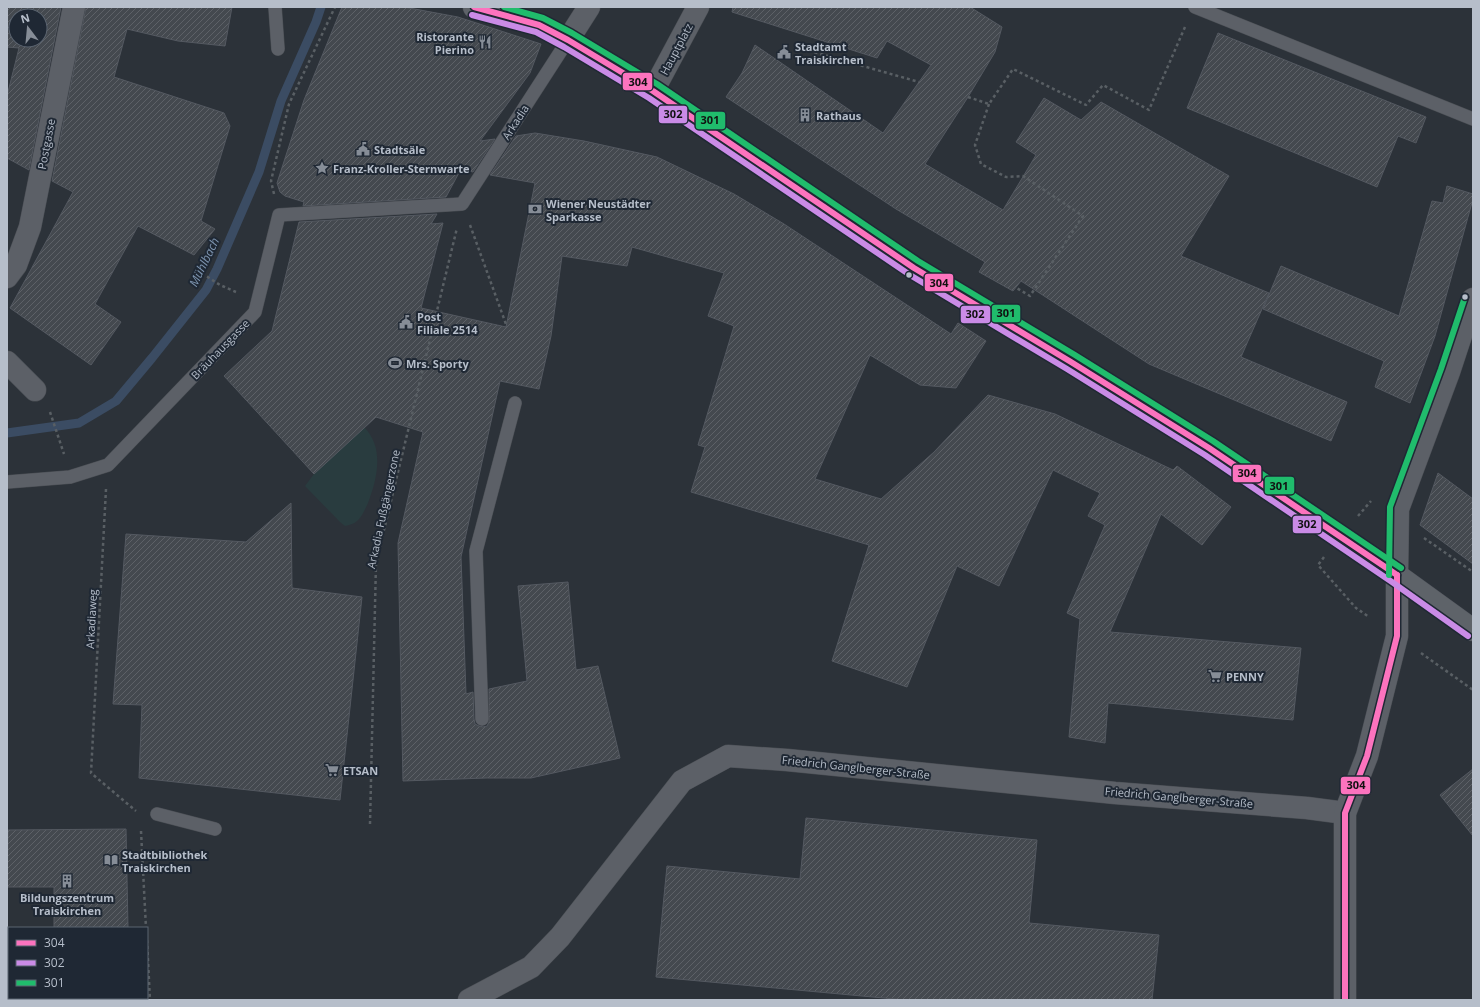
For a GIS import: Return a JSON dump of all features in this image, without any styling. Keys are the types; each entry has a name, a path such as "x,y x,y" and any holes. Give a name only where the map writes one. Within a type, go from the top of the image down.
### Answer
{"main road":[{"path":"474,7 539,25 568,40 653,91 914,268 1071,362 1209,448 1398,575 1473,630"}],"street":[{"name":"Postgasse","path":"7,277 16,265 30,227 74,7"},
{"path":"568,40 589,7"},
{"name":"Hauptplatz","path":"653,91 698,7"},
{"path":"1345,1000 1345,814 1367,756 1397,636 1398,509 1449,372 1473,299"},
{"path":"7,362 35,390"},
{"name":"Friedrich Ganglberger-Straße","path":"470,1000 531,968 560,938 682,781 728,756 787,760 1115,793 1307,808 1345,814"}],"lane":[{"path":"275,7 278,49"},
{"path":"1195,7 1473,119"},
{"name":"Arkadia","path":"462,204 568,40"},
{"path":"279,215 462,204"},
{"name":"Bräuhausgasse","path":"7,482 70,477 108,465 255,312 279,215"},
{"path":"482,719 476,551 515,403"},
{"path":"158,814 215,829"}],"path":[{"path":"279,215 271,181 289,104 335,7"},
{"path":"1016,287 1030,296 1083,216 1023,176 1006,177 981,164 975,145 989,104 1013,69 1086,105 1102,85 1149,110 1188,21"},
{"path":"803,50 919,82"},
{"path":"968,97 989,104"},
{"path":"462,204 506,327"},
{"name":"Arkadia Fußgängerzone","path":"370,824 376,563 462,204"},
{"path":"196,270 220,285"},
{"path":"49,409 60,440"},
{"name":"Arkadiaweg","path":"108,465 91,773 141,814"},
{"path":"141,829 146,927"},
{"path":"148,960 150,1000"}],"shaded area":[{"path":"364,427 371,435 375,444 377,454 376,474 368,503 362,515 356,522 345,526 305,486 314,474"}],"building":[{"path":"7,7 61,7 29,170 7,158 7,96 19,48 48,48 48,8 8,8 8,47"},
{"path":"86,7 232,7 225,46 178,41 127,29 114,77 224,113 230,126 201,221 215,229 194,255 138,226 95,304 121,322 91,365 10,308 73,192 52,181"},
{"path":"342,7 404,7 458,17 541,44 530,73 480,141 495,139 473,172 461,169 446,197 303,206 304,202 285,196 280,192 277,183 304,100"},
{"path":"733,7 970,7 1002,27 995,52 925,164 1003,210 1036,155 1016,142 1044,98 1081,120 1101,102 1229,176 1181,256 1269,293 1241,357 1347,402 1331,441 1149,364 1021,281 1013,291 979,272 985,262 896,209 726,97 742,73 755,45 883,133 931,65 887,41 877,58 732,12"},
{"path":"1218,33 1426,117 1416,143 1398,136 1377,187 1187,108"},
{"path":"535,133 584,141 657,157 734,194 784,224 951,334 958,323 986,341 956,388 920,385 870,355 815,479 881,499 934,452 988,395 1055,414 1173,470 1177,466 1231,507 1202,545 1161,514 1110,632 1301,648 1293,720 1108,703 1105,743 1069,737 1080,619 1067,613 1105,525 1088,516 1100,493 1053,470 999,586 957,566 907,687 832,661 869,545 691,492 705,447 698,445 734,326 708,316 724,273 632,247 627,266 562,256 551,336 539,389 500,381 461,557 466,694 473,692 475,724 483,727 487,726 489,722 489,689 527,681 518,586 568,582 576,670 598,666 620,758 531,778 403,781 398,543 423,432 376,417 314,474 224,376 272,331 299,222 437,214 431,224 443,223 421,308 506,327 535,183 490,175 516,136"},
{"path":"1447,186 1473,194 1473,199 1435,336 1410,403 1375,387 1384,361 1263,309 1281,266 1399,316 1432,201 1443,203"},
{"path":"1438,473 1473,499 1473,564 1420,525"},
{"path":"291,503 292,588 362,597 340,800 139,778 142,705 113,704 126,534 246,542"},
{"path":"1473,769 1473,836 1440,795"},
{"path":"806,818 1037,840 1029,923 1159,935 1152,1000 905,1000 656,977 667,866 800,879"},
{"name":"Bildungszentrum Traiskirchen","path":"126,829 128,927 54,927 54,887 7,887 8,830"}],"waterway":[{"name":"Mühlbach","path":"7,433 79,423 116,401 206,290 217,269 259,172 281,101 316,22 321,7"}],"transit line":[{"name":"304","path":"474,7 539,25 568,40 653,91 914,268 1071,362 1209,448 1397,575"},
{"name":"301","path":"504,7 543,18 572,33 657,84 918,261 1075,355 1213,441 1401,568"},
{"name":"302","path":"472,15 536,32 649,98 910,275 1067,369 1205,455 1392,582 1468,636"},
{"name":"301","path":"1389,575 1390,507 1441,369 1465,297"},
{"name":"304","path":"1345,1000 1345,813 1367,756 1397,636 1397,575"}],"place":[{"name":"Ristorante Pierino","path":"485,42"},
{"name":"Stadtamt Traiskirchen","path":"784,52"},
{"name":"Rathaus","path":"805,115"},
{"name":"Stadtsäle","path":"363,149"},
{"name":"Franz-Kroller-Sternwarte","path":"322,168"},
{"name":"Wiener Neustädter Sparkasse","path":"535,209"},
{"name":"Post Filiale 2514","path":"406,322"},
{"name":"Mrs. Sporty","path":"395,363"},
{"name":"PENNY","path":"1215,676"},
{"name":"ETSAN","path":"332,770"},
{"name":"Stadtbibliothek Traiskirchen","path":"111,860"},
{"name":"Bildungszentrum Traiskirchen","path":"67,881"}]}
